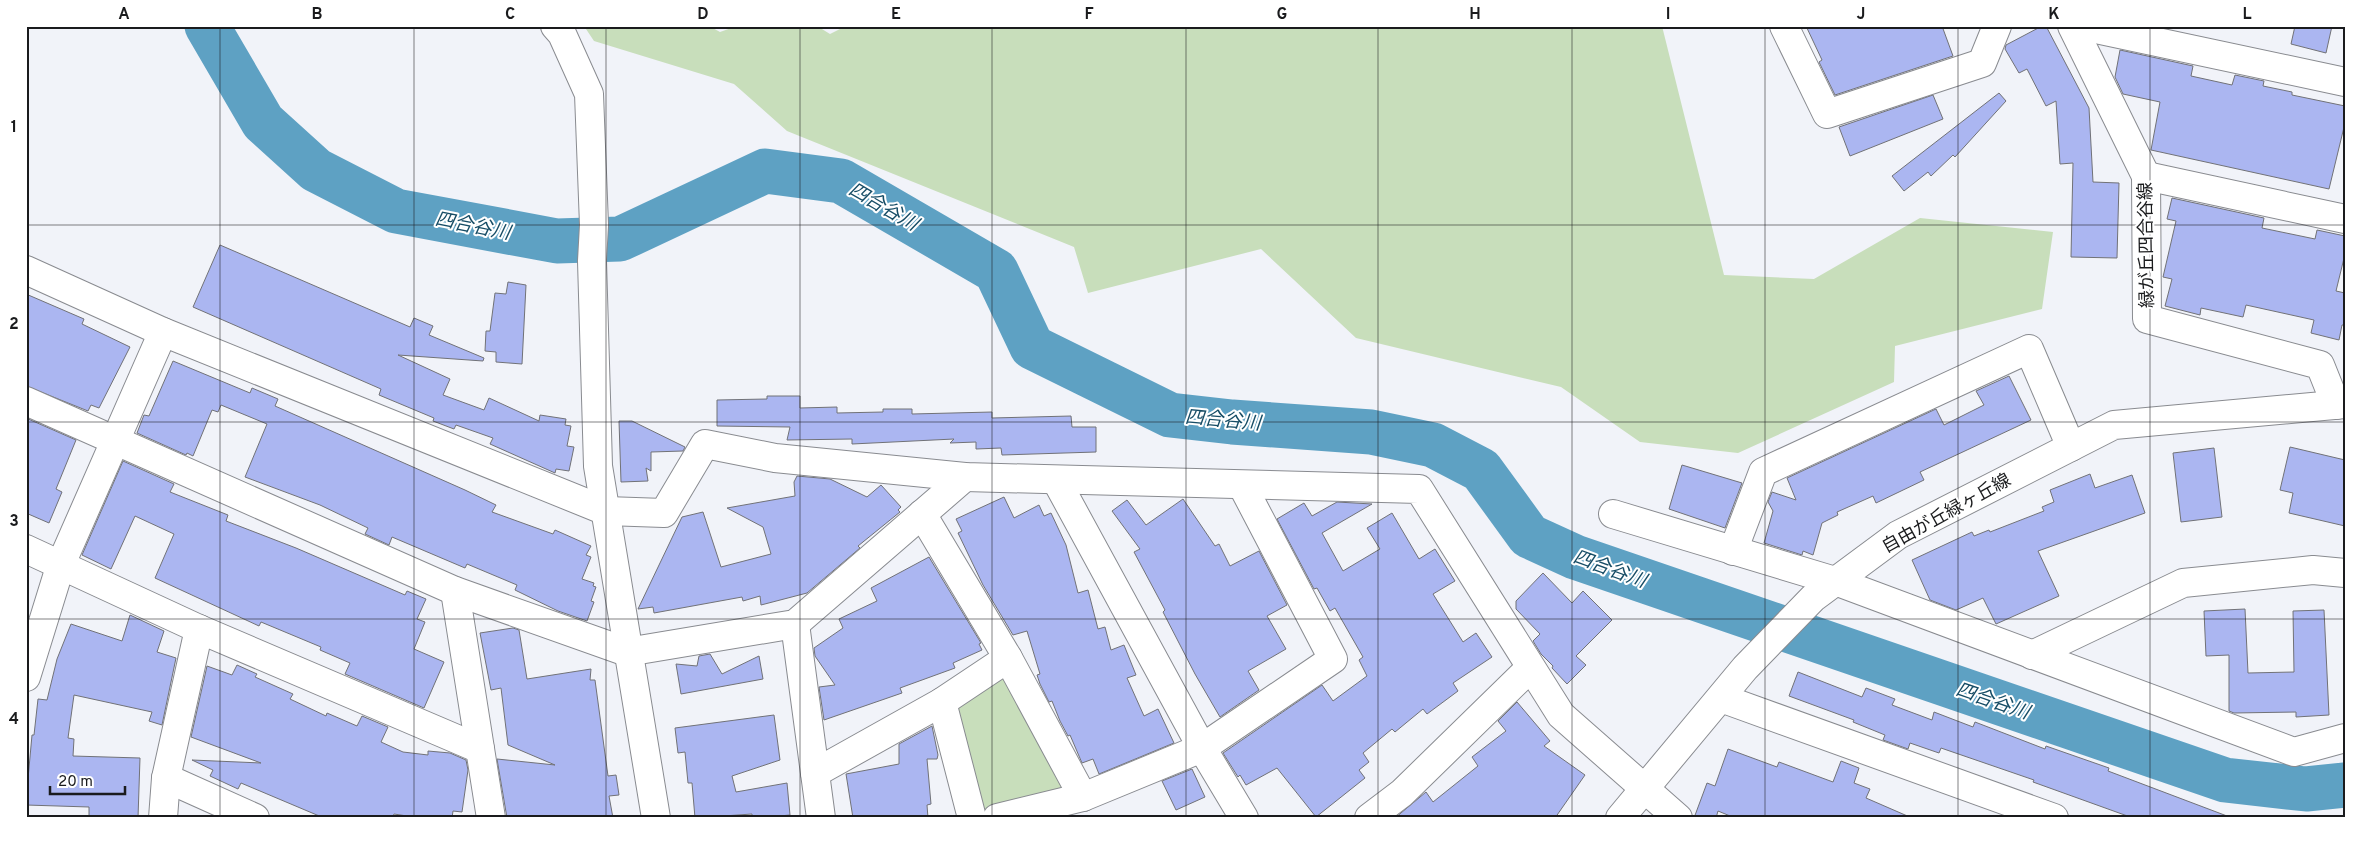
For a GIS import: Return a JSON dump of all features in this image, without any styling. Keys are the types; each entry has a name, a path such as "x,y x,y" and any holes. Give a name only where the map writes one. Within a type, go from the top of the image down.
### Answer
{"street":[{"path":"555,26 562,34 589,94 594,225 592,261 598,466 656,818"},
{"path":"1784,26 1827,114 1982,63 1997,26"},
{"name":"緑が丘四合谷線","path":"2072,26 2146,176 2147,320 2320,365 2340,405"},
{"path":"2082,26 2345,82"},
{"path":"2146,176 2345,219"},
{"path":"26,270 163,332 606,511 664,513 705,444 775,458 965,477 1419,489 1560,715 1678,818"},
{"path":"26,677 60,564 163,332"},
{"path":"1733,551 1763,472 2028,349 2071,447"},
{"path":"26,401 455,591 628,652 795,624 965,477"},
{"name":"自由が丘緑ヶ丘線","path":"1620,818 1745,668 1814,598 1898,535 2114,425 2340,405"},
{"path":"1056,480 1202,748 1244,818"},
{"path":"997,818 1083,797 1202,748 1333,659 1242,485"},
{"path":"922,514 1008,658 1083,797"},
{"path":"1614,514 1835,581 2294,752 2345,738"},
{"path":"26,549 199,630 480,748"},
{"path":"2032,654 2183,583 2313,570 2345,573"},
{"path":"455,591 491,818"},
{"path":"795,624 821,818"},
{"path":"163,818 166,778 199,630"},
{"path":"816,772 942,702 1008,658"},
{"path":"1368,818 1402,793 1530,668"},
{"path":"1721,698 2054,818"},
{"path":"942,702 972,818"},
{"path":"166,778 255,818"}],"green space":[{"path":"584,26 709,26 720,32 737,26 817,26 830,34 846,26 1662,26 1724,275 1814,279 1920,218 2053,232 2042,309 1895,346 1894,382 1738,453 1640,442 1561,387 1356,338 1261,249 1088,293 1074,247 787,131 734,84 594,41"},
{"path":"998,674 1005,677 1066,783 1061,792 983,810 953,702"}],"building":[{"path":"1806,26 1942,26 1953,56 1835,95 1819,62 1822,60"},
{"path":"2042,26 2046,26 2089,108 2093,182 2119,183 2117,258 2071,257 2073,163 2060,164 2056,101 2046,106 2027,69 2019,73 2005,49 2006,45"},
{"path":"2295,26 2332,26 2326,53 2291,44"},
{"path":"2120,50 2193,66 2191,76 2232,85 2235,75 2264,81 2263,86 2292,92 2292,95 2345,106 2345,123 2329,189 2151,150 2160,102 2123,94 2115,77"},
{"path":"1999,93 2006,101 1955,157 1953,155 1931,176 1928,172 1904,191 1892,176"},
{"path":"1933,95 1943,119 1850,156 1839,127"},
{"path":"2172,198 2264,218 2262,228 2315,239 2317,230 2345,236 2345,254 2336,291 2345,293 2345,325 2342,325 2339,340 2311,333 2314,320 2246,305 2243,317 2201,308 2200,315 2165,306 2172,279 2163,277 2176,221 2167,219"},
{"path":"220,245 410,327 414,318 433,326 429,335 484,358 483,361 398,355 450,379 443,395 484,410 489,398 539,421 540,415 566,419 565,425 571,426 567,446 574,447 569,471 556,469 555,473 490,444 493,438 456,425 454,429 433,421 434,418 379,395 381,389 193,307"},
{"path":"508,282 526,285 522,364 496,362 496,352 485,351 486,331 490,331 495,293 506,294"},
{"path":"26,294 84,319 82,324 130,347 99,408 91,405 88,411 26,386"},
{"path":"173,361 250,393 252,388 278,399 275,406 496,505 492,512 553,534 555,530 591,546 586,555 591,557 582,579 594,583 593,586 596,587 591,601 594,602 587,621 558,611 515,590 517,585 467,564 465,568 392,537 389,545 365,534 368,528 320,505 245,477 267,424 221,405 218,412 212,410 193,456 187,453 186,455 137,433 144,415 149,416"},
{"path":"2009,376 2031,420 1920,472 1924,480 1876,503 1873,496 1837,512 1838,515 1822,523 1813,555 1803,551 1802,555 1764,543 1773,511 1768,502 1772,492 1796,500 1787,478 1936,409 1944,425 1984,405 1976,391"},
{"path":"767,396 800,396 800,408 837,407 837,413 883,412 883,409 912,409 912,414 992,412 992,418 1071,416 1072,427 1096,427 1096,452 1002,455 1001,448 976,449 976,442 950,443 954,439 852,444 852,439 787,440 790,427 717,426 717,400 767,399"},
{"path":"26,418 76,440 56,489 62,492 49,523 26,513"},
{"path":"619,421 632,421 685,447 683,451 651,452 651,471 646,468 648,481 621,482"},
{"path":"2290,447 2345,460 2345,526 2289,513 2293,493 2280,490"},
{"path":"2214,448 2222,517 2181,522 2173,453"},
{"path":"123,461 174,484 170,492 228,515 226,521 296,548 405,595 407,591 426,599 417,619 425,622 414,649 444,662 424,708 345,674 350,663 320,650 321,647 261,622 259,626 155,578 174,534 135,516 111,569 82,555"},
{"path":"1682,465 1742,483 1725,528 1669,509"},
{"path":"2090,474 2095,488 2132,475 2145,513 2038,551 2059,596 1996,624 1983,598 1956,610 1930,600 1912,560 1972,532 1974,536 1989,530 1990,532 2044,511 2042,507 2054,502 2050,490"},
{"path":"797,476 830,479 867,497 881,485 901,507 898,510 900,512 858,546 860,548 807,593 761,605 760,596 743,601 742,597 654,613 653,607 638,609 682,517 703,512 721,567 771,554 763,527 727,508 795,496 794,482"},
{"path":"1004,497 1014,518 1039,505 1044,516 1051,513 1066,545 1078,593 1088,590 1098,629 1105,627 1111,650 1124,645 1136,675 1127,678 1144,716 1158,709 1174,743 1099,774 1093,759 1082,763 1070,735 1068,736 1060,721 1052,701 1049,702 1040,684 1037,675 1040,674 1027,631 1013,635 983,585 958,533 962,531 956,519"},
{"path":"1183,499 1215,546 1219,544 1230,566 1259,551 1287,605 1267,616 1286,649 1248,671 1259,690 1220,717 1195,674 1163,612 1165,610 1134,552 1140,549 1112,511 1127,500 1146,525"},
{"path":"1337,502 1372,504 1322,533 1343,571 1380,549 1367,528 1392,513 1419,559 1435,549 1455,581 1433,594 1463,642 1476,633 1492,657 1453,683 1458,691 1427,714 1423,709 1395,732 1392,729 1363,753 1369,762 1359,770 1365,778 1316,817 1277,768 1246,785 1240,775 1238,777 1223,753 1322,685 1333,701 1367,676 1359,660 1363,657 1335,608 1330,611 1317,588 1314,589 1277,519 1304,503 1312,516"},
{"path":"929,557 981,643 979,644 982,650 953,663 955,668 900,688 902,693 824,720 819,687 835,685 815,656 814,648 843,628 839,619 877,601 871,588"},
{"path":"1543,573 1572,603 1583,591 1612,620 1576,656 1586,665 1567,684 1552,668 1553,666 1541,654 1533,641 1540,634 1516,609 1516,601"},
{"path":"2245,609 2248,673 2294,672 2293,611 2324,610 2329,715 2296,717 2296,712 2234,713 2229,711 2229,655 2206,656 2204,611"},
{"path":"130,615 164,631 157,652 176,658 162,725 149,721 152,712 74,695 68,738 74,739 73,756 140,758 138,818 89,818 89,807 26,805 26,779 28,779 38,699 47,700 57,659 71,624 122,641"},
{"path":"513,628 519,630 527,679 591,669 590,680 595,680 608,776 616,775 619,795 609,796 613,818 507,818 497,759 555,765 508,745 501,688 491,690 480,633"},
{"path":"710,654 722,674 759,656 763,679 681,694 676,664 697,666 699,656"},
{"path":"237,665 257,674 255,677 293,694 290,699 326,716 327,713 357,726 362,716 388,727 381,742 403,752 428,755 428,751 450,753 466,760 468,770 462,812 453,811 452,818 420,818 394,814 392,818 324,818 241,783 238,789 210,776 213,770 192,760 261,763 191,737 207,666 232,675"},
{"path":"1798,672 1862,697 1866,688 1895,699 1892,705 1932,720 1934,712 1973,727 1975,722 2045,749 2046,746 2109,768 2108,771 2227,816 2226,818 2133,818 2033,782 2034,780 1941,748 1939,753 1910,743 1908,749 1883,740 1885,735 1853,722 1854,720 1789,696"},
{"path":"1517,702 1550,741 1544,746 1585,775 1555,818 1395,818 1426,792 1433,802 1478,766 1472,757 1506,731 1498,721"},
{"path":"774,715 780,760 732,776 736,792 787,783 790,815 752,818 752,814 695,818 692,783 688,783 685,752 678,753 675,728"},
{"path":"932,726 938,755 937,759 927,759 931,804 927,805 928,818 853,818 846,774 899,764 899,744"},
{"path":"1728,749 1777,767 1779,762 1833,782 1841,761 1859,768 1854,783 1870,789 1866,798 1912,818 1735,818 1718,811 1716,818 1694,818 1707,783 1715,786"},
{"path":"1192,769 1205,797 1176,810 1162,781"}],"waterway":[{"name":"四合谷川","path":"207,26 263,122 316,170 396,211 557,241 620,239 765,171 841,181 996,271 1032,347 1170,415 1232,422 1371,432 1433,445 1481,470 1529,536 1575,557 2225,780 2306,789 2345,785"}]}
